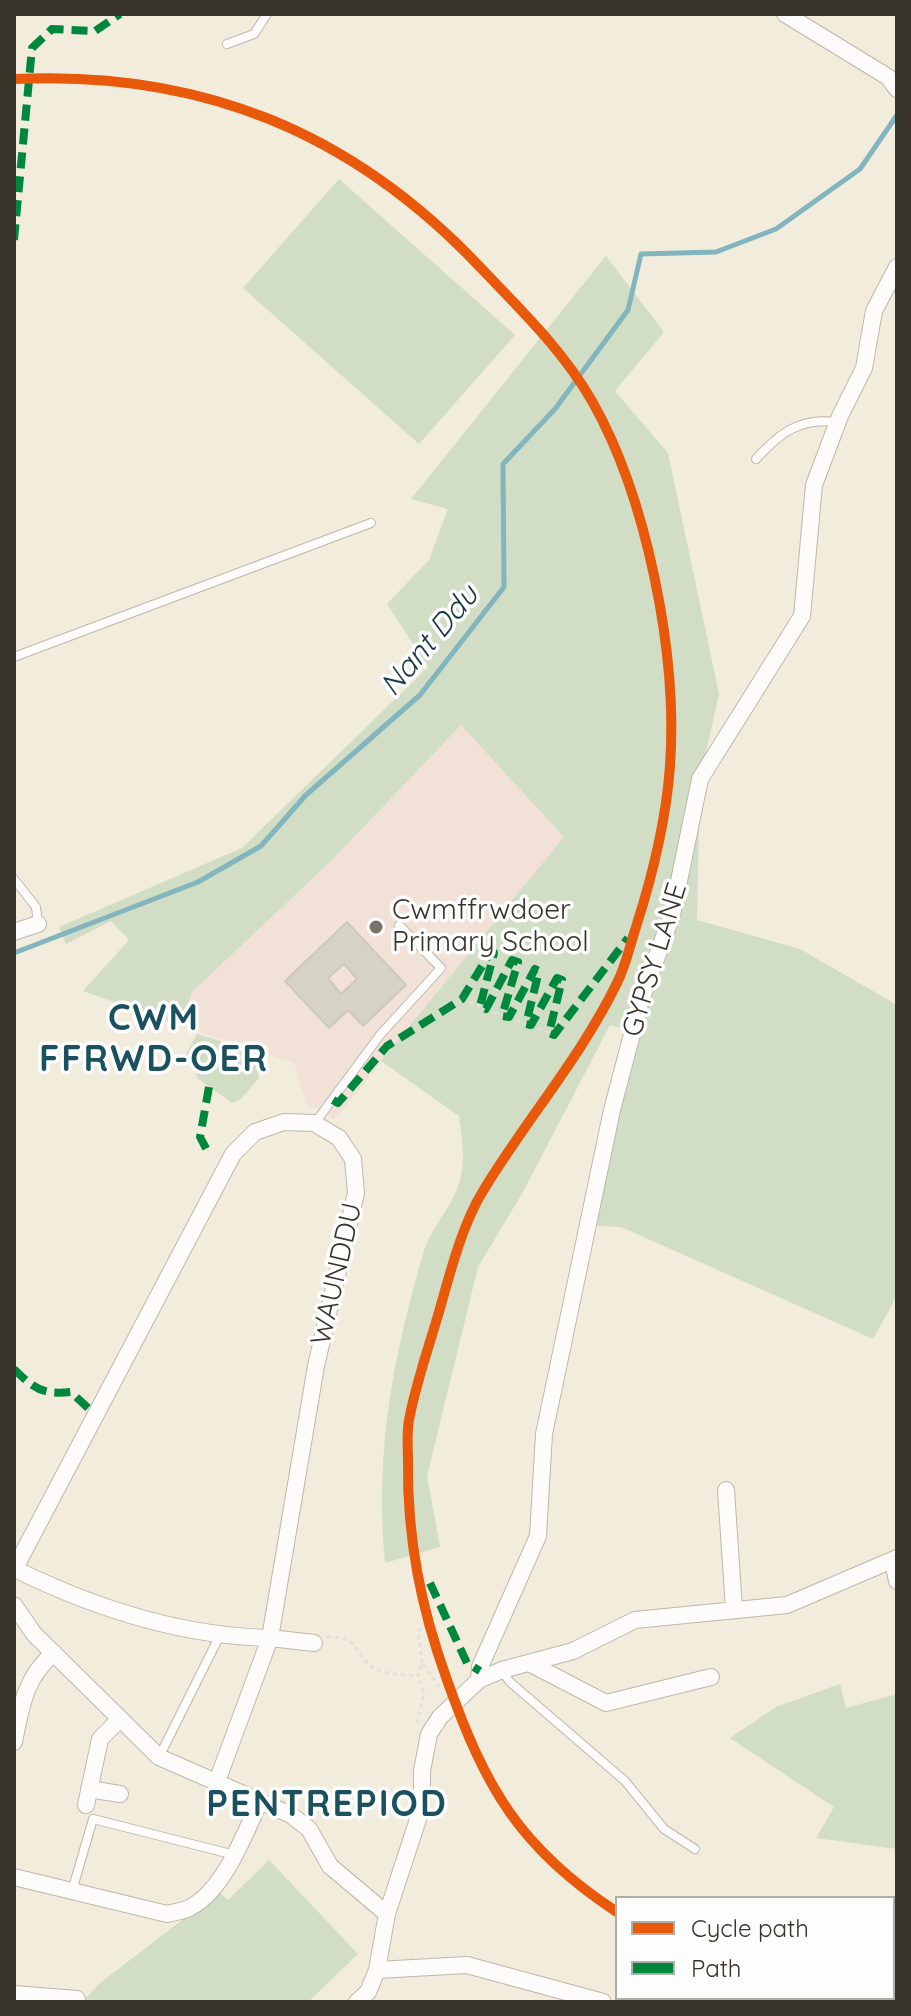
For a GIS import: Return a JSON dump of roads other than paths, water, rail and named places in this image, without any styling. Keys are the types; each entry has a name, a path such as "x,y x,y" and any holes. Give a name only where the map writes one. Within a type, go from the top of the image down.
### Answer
{"street":[{"path":"785,14 888,77 897,89"},
{"name":"GYPSY LANE","path":"475,1685 480,1667 538,1536 544,1434 609,1124 641,1000 672,915 700,779 802,616 814,485 838,422 864,368 874,311 897,267"},
{"path":"14,932 38,924"},
{"path":"314,1123 284,1122 255,1132 233,1154 15,1569 50,1586 129,1614 219,1637 314,1643"},
{"name":"WAUNDDU","path":"216,1784 270,1638 316,1366 356,1193 353,1159 339,1138 314,1123"},
{"path":"726,1490 734,1609"},
{"path":"357,2002 368,1992 377,1970 387,1914 422,1807 422,1771 429,1734 440,1717 475,1685 502,1670 573,1651 635,1620 787,1605 895,1560 897,1581"},
{"path":"14,1605 34,1634 159,1757 291,1815 309,1829 330,1866 387,1914"},
{"path":"14,1742 25,1689 40,1665 54,1653"},
{"path":"529,1663 606,1703 711,1677"},
{"path":"119,1720 100,1739 88,1797 120,1794"},
{"path":"14,1877 167,1914 192,1907 217,1882 235,1855 260,1801"},
{"path":"377,1970 467,1965 559,1995 603,2002"},
{"path":"14,1994 77,1999"}],"lane":[{"path":"227,44 254,34 267,14"},
{"path":"756,459 792,427 816,419 838,422"},
{"path":"14,657 371,523"},
{"path":"14,879 36,907 38,924"},
{"path":"314,1123 380,1035 441,968 399,925"},
{"path":"159,1757 219,1637"},
{"path":"502,1670 510,1682 625,1781 664,1829 695,1849"},
{"path":"72,1891 93,1819 235,1855"}],"waterway":[{"name":"Nant Ddu","path":"14,953 198,882 261,846 306,795 420,695 504,587 503,464 555,409 628,310 641,254 716,252 776,229 860,169 897,115"}],"place":[{"name":"Cwmffrwdoer Primary School","path":"376,927"}],"district":[{"name":"CWM FFRWD-OER","path":"154,1040"},
{"name":"PENTREPIOD","path":"327,1805"}]}
